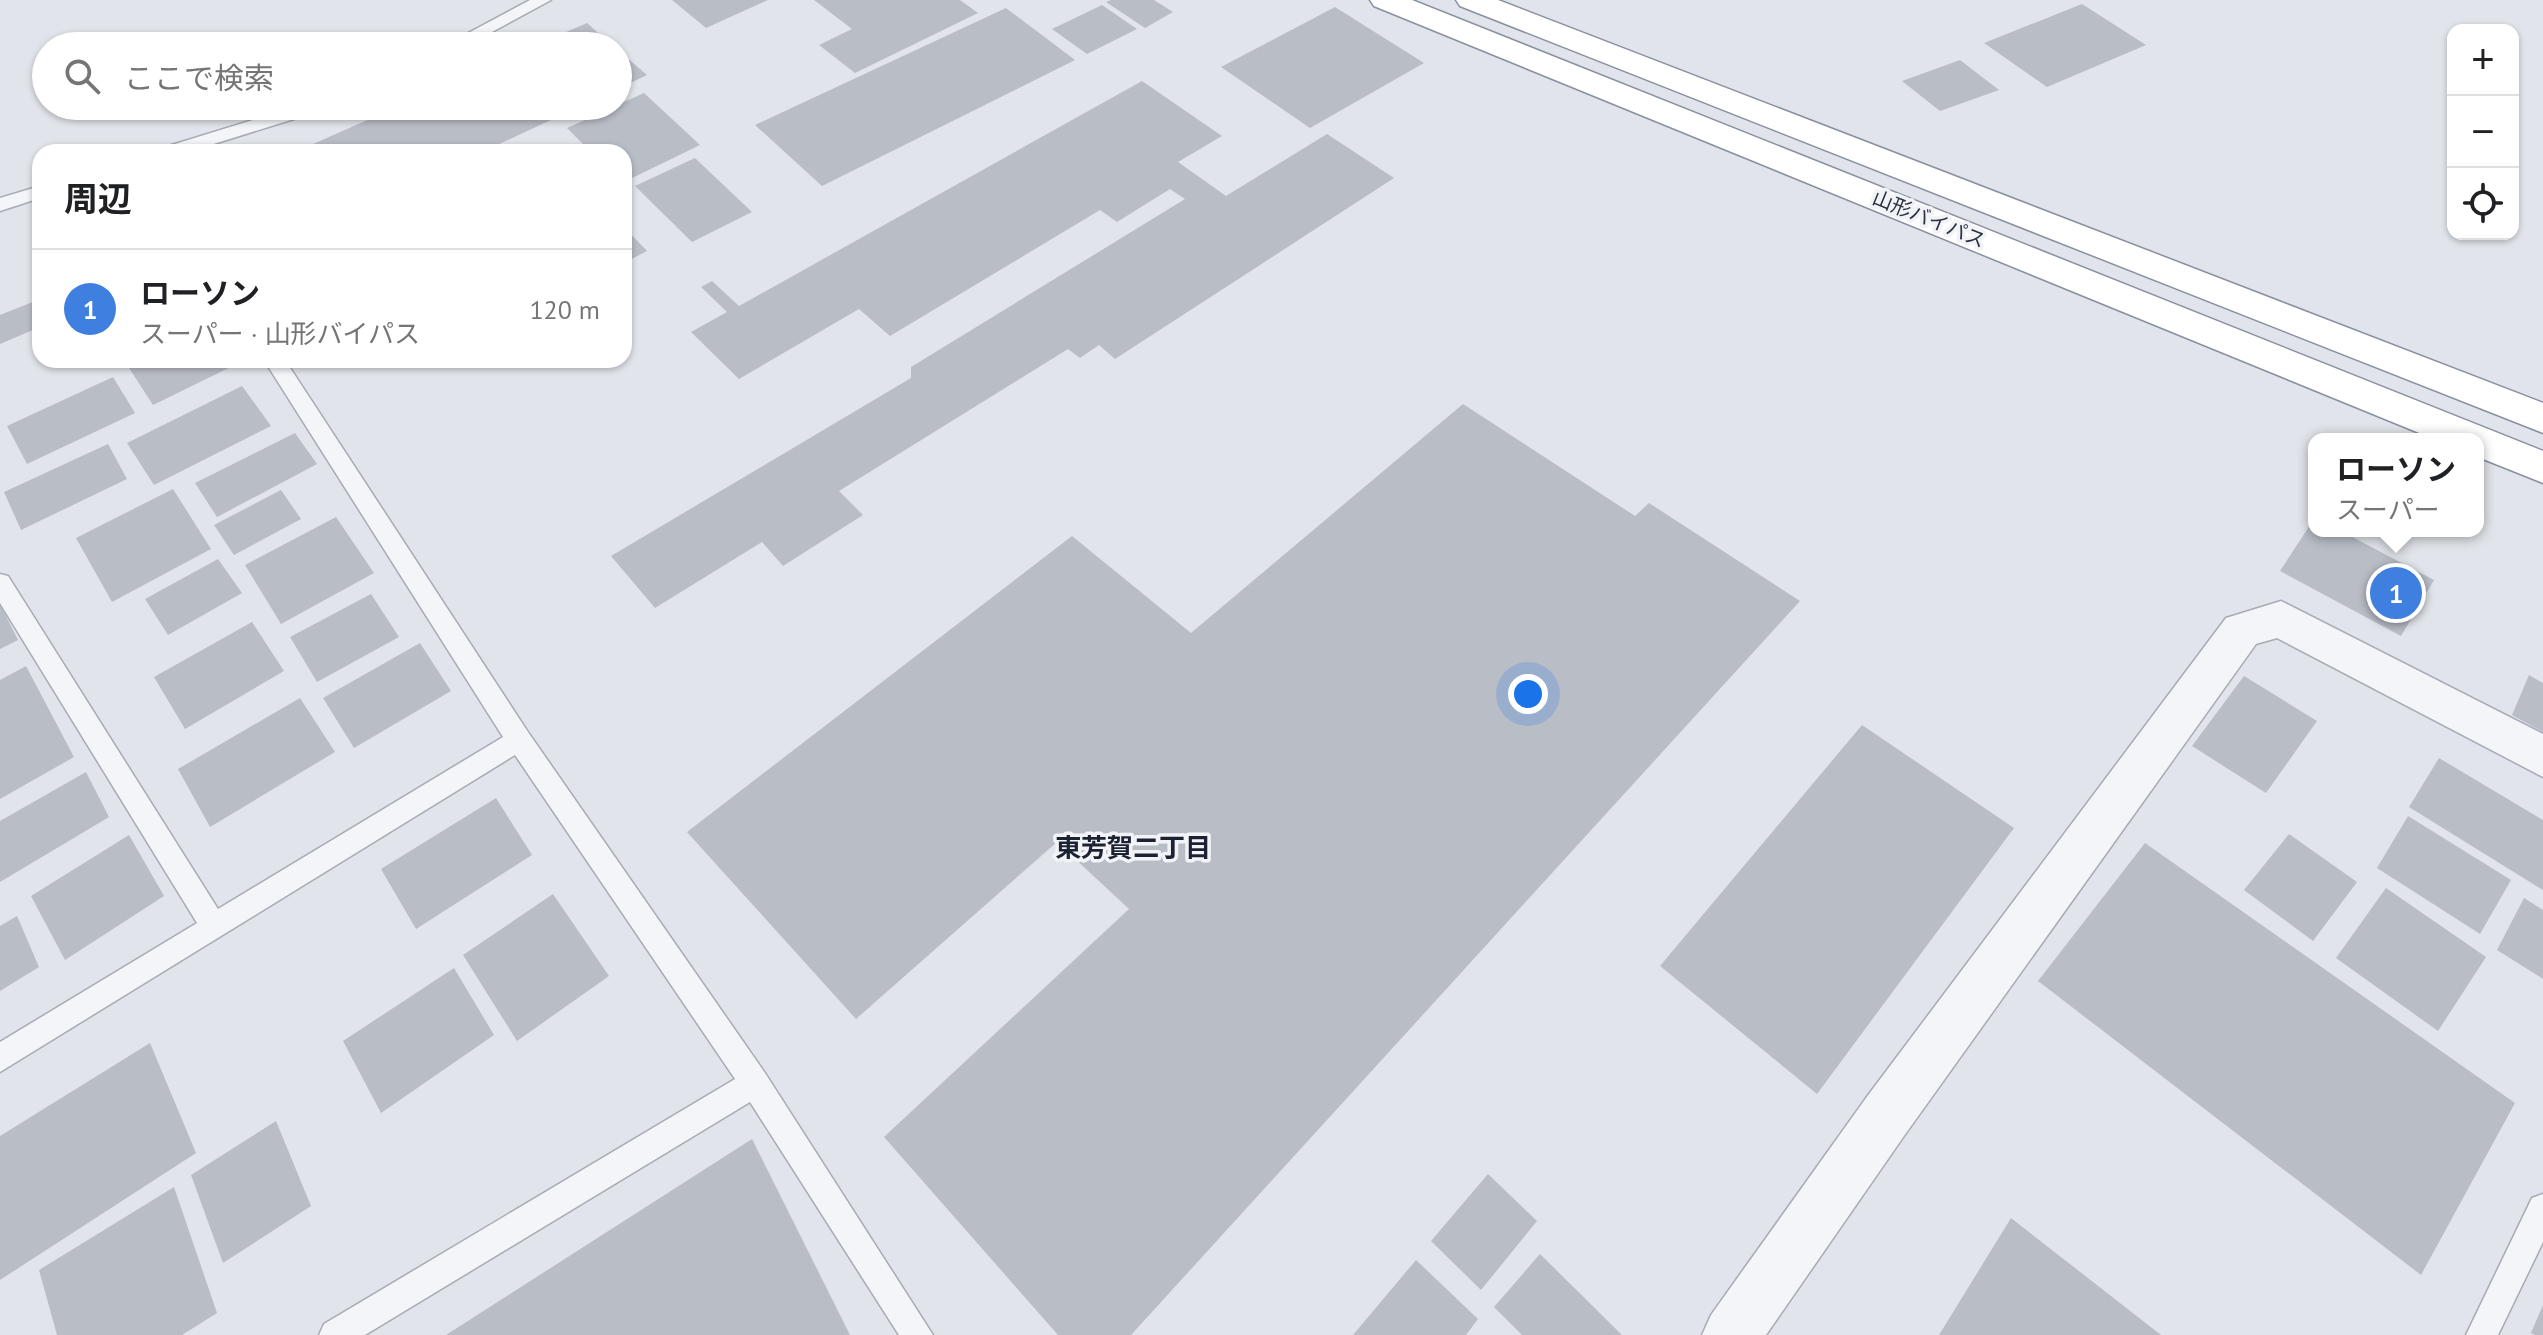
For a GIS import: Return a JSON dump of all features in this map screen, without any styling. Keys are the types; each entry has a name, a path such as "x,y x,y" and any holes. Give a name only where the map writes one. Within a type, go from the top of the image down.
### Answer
{"highway":[{"name":"山形バイパス","path":"1385,0 2458,433"},
{"name":"山形バイパス","path":"1471,0 2543,419"},
{"name":"山形バイパス","path":"2484,444 2543,468"}],"street":[{"path":"1731,1335 1885,1117 2241,631 2281,619 2543,757"}],"lane":[{"path":"480,32 543,0"},
{"path":"194,144 272,120"},
{"path":"0,205 32,195"},
{"path":"279,368 519,740 755,1083 917,1335"},
{"path":"0,583 213,925"},
{"path":"0,1058 519,740"},
{"path":"335,1335 755,1083"},
{"path":"2482,1335 2543,1209"}],"building":[{"path":"672,0 768,0 706,28"},
{"path":"814,0 960,0 978,13 855,73 819,45 852,29"},
{"path":"1154,0 1173,12 1145,28 1106,2"},
{"path":"2082,4 2146,45 2047,87 1984,43"},
{"path":"1102,5 1137,29 1087,54 1052,29"},
{"path":"1335,7 1424,63 1310,128 1221,67"},
{"path":"1006,8 1075,60 822,186 755,125"},
{"path":"587,23 597,32 566,32"},
{"path":"1960,60 1999,90 1940,111 1902,81"},
{"path":"632,62 647,75 632,82"},
{"path":"1142,81 1222,136 1178,162 1226,196 1327,134 1394,178 1115,359 1099,345 1080,358 1068,349 839,491 863,515 783,566 762,542 655,608 611,556 911,378 911,367 1185,199 1170,189 1117,222 1100,210 890,336 859,309 739,379 691,332 727,312 701,287 712,281 739,306"},
{"path":"644,93 700,145 632,178 632,144 583,144 567,128 585,120 632,120 632,98"},
{"path":"367,120 551,120 499,144 313,144"},
{"path":"695,158 752,212 692,242 635,186"},
{"path":"632,235 647,251 632,259"},
{"path":"32,302 32,330 0,344 0,315"},
{"path":"129,368 229,368 153,405"},
{"path":"113,377 135,413 27,464 7,426"},
{"path":"242,386 271,426 154,485 127,443"},
{"path":"1463,404 1635,516 1649,503 1800,601 1131,1335 1058,1335 884,1137 1129,909 1057,842 856,1019 687,832 1072,536 1191,633"},
{"path":"295,433 317,464 217,517 195,483"},
{"path":"108,444 127,479 21,530 4,492"},
{"path":"173,489 211,549 112,602 76,538"},
{"path":"281,490 301,519 234,555 214,525"},
{"path":"336,517 374,573 281,624 245,565"},
{"path":"2308,528 2308,537 2352,537 2434,580 2401,636 2280,571"},
{"path":"218,559 242,593 168,635 145,599"},
{"path":"371,594 399,637 317,682 290,637"},
{"path":"0,604 18,640 0,649"},
{"path":"252,622 284,671 185,729 154,677"},
{"path":"420,643 451,691 354,748 323,698"},
{"path":"26,666 74,757 0,799 0,680"},
{"path":"2529,675 2543,683 2543,732 2512,715"},
{"path":"2244,676 2317,721 2266,793 2192,746"},
{"path":"300,698 335,752 210,827 178,769"},
{"path":"1862,725 2014,828 1817,1094 1660,966"},
{"path":"2439,758 2543,820 2543,890 2409,807"},
{"path":"86,772 109,817 0,882 0,821"},
{"path":"496,798 532,855 416,929 381,869"},
{"path":"2408,816 2511,880 2480,934 2377,868"},
{"path":"2289,834 2357,882 2313,941 2244,890"},
{"path":"129,835 164,896 65,960 31,896"},
{"path":"2145,843 2515,1103 2421,1275 2038,981"},
{"path":"2386,888 2486,957 2438,1031 2336,958"},
{"path":"553,894 609,976 517,1041 463,955"},
{"path":"2524,898 2543,910 2543,979 2497,950"},
{"path":"17,916 39,967 0,991 0,926"},
{"path":"454,968 494,1035 381,1113 343,1041"},
{"path":"150,1043 196,1153 0,1280 0,1136"},
{"path":"276,1121 311,1206 223,1263 191,1175"},
{"path":"752,1139 850,1335 446,1335"},
{"path":"1488,1174 1537,1221 1481,1290 1431,1241"},
{"path":"174,1187 217,1313 182,1335 57,1335 39,1270"},
{"path":"2011,1218 2161,1335 1939,1335"},
{"path":"1540,1254 1622,1335 1522,1335 1494,1307"},
{"path":"1416,1260 1478,1319 1466,1335 1353,1335"},
{"path":"2543,1305 2543,1335 2535,1335 2531,1333"}],"place":[{"name":"ローソン","path":"2396,593"}],"district":[{"name":"東芳賀二丁目","path":"1133,848"}]}
